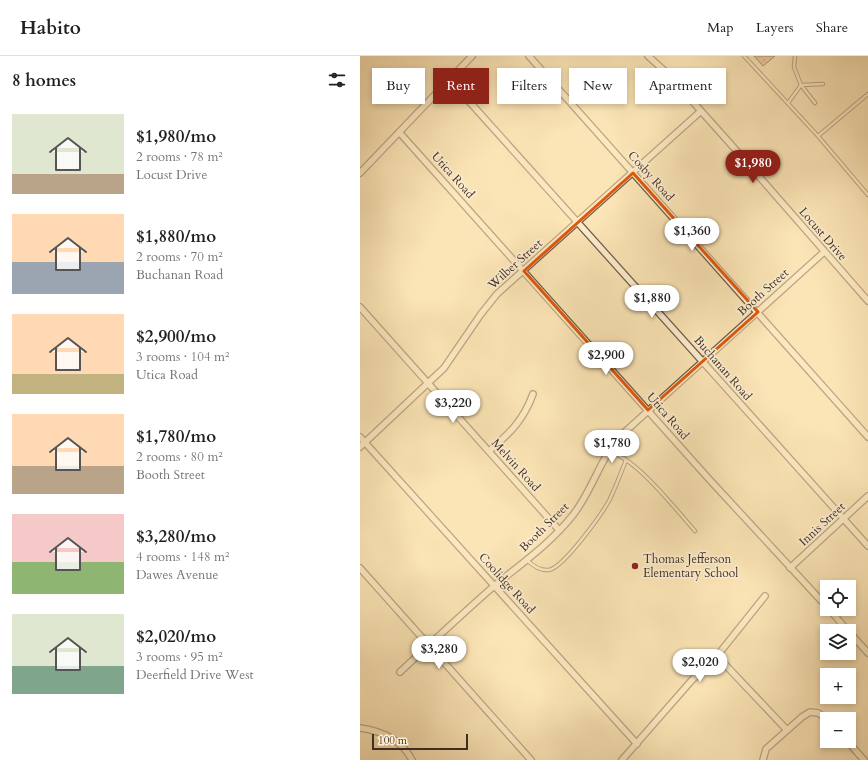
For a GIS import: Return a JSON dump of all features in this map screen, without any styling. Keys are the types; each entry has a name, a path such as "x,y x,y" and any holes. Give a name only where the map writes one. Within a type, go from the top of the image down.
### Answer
{"street":[{"path":"461,68 472,56"},
{"name":"Cosby Road","path":"529,56 868,437"},
{"name":"Locust Drive","path":"648,56 668,74 868,302"},
{"path":"360,173 433,97"},
{"name":"Buchanan Road","path":"472,104 868,546"},
{"name":"Wilber Street","path":"362,444 429,384 444,368 489,304 701,111"},
{"name":"Utica Road","path":"399,132 820,600"},
{"name":"Booth Street","path":"400,672 494,586 527,560 559,530 583,501 608,452 617,439 824,252"},
{"name":"Melvin Road","path":"360,307 559,530"},
{"path":"488,451 520,422 527,412 533,394"},
{"name":"Coolidge Road","path":"360,437 362,444 494,586 637,744"},
{"name":"Innis Street","path":"790,568 868,496"},
{"path":"360,568 532,760"},
{"path":"622,760 692,680 717,656 765,596"},
{"name":"Utica Road","path":"835,616 842,624"},
{"name":"Utica Road","path":"856,639 868,652"},
{"path":"717,656 787,730"},
{"path":"763,760 766,750 802,717 810,712 818,712 820,714"},
{"path":"360,728 375,730 395,740 412,760"},
{"path":"853,748 864,760"}],"lane":[{"path":"744,56 818,136 867,193"},
{"path":"795,56 794,67 801,85 815,103"},
{"path":"801,85 823,84"},
{"path":"788,103 801,85"},
{"path":"818,136 868,94"},
{"path":"608,452 616,453 626,460 648,480 696,531"},
{"path":"527,560 537,568 546,570 556,567 564,560 603,510 626,460"}],"highlighted area":[{"path":"633,173 758,312 648,410 524,271"}],"building":[{"path":"754,56 775,56 763,66"}],"place":[{"name":"Thomas Jefferson Elementary School","path":"635,566"}]}
